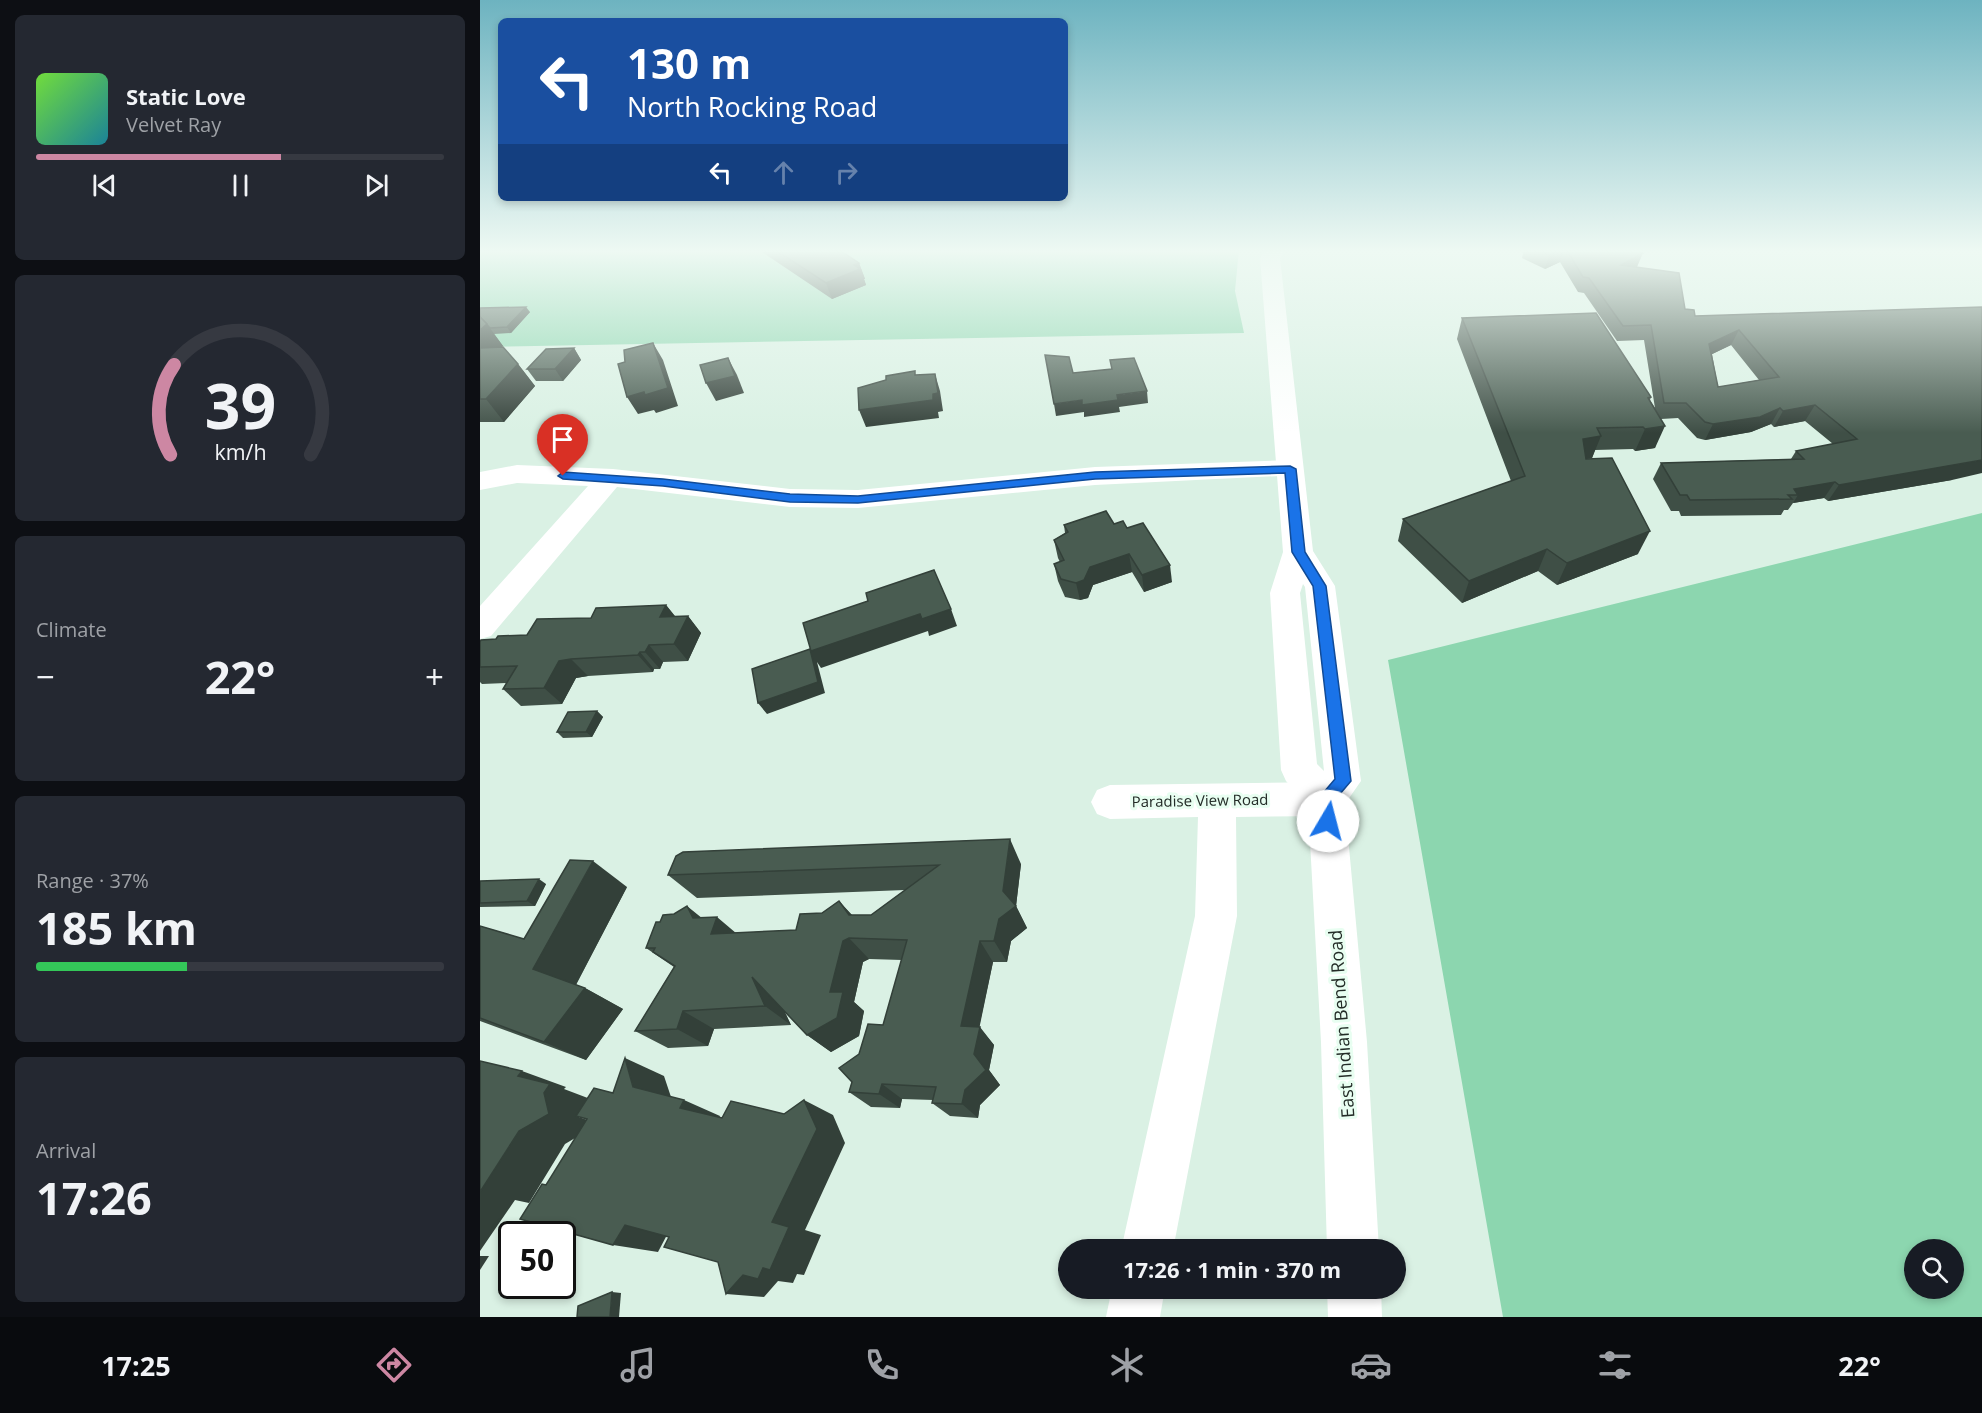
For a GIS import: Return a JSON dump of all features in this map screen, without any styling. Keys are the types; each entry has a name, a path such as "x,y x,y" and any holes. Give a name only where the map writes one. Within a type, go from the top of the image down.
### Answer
{"street":[{"path":"1275,310 1298,552 1320,586 1343,781 1326,799"},
{"path":"480,481 517,474 610,478 790,498 858,499 1095,476 1290,469"},
{"path":"480,627 610,478"},
{"name":"Paradise View Road","path":"1110,802 1326,799"},
{"name":"East Indian Bend Road","path":"1326,799 1344,1042 1353,1239"},
{"path":"1149,1239 1216,916 1217,800"},
{"path":"1133,1317 1137,1299"},
{"path":"1354,1299 1355,1317"}],"green space":[{"path":"480,310 1239,310 1244,333 480,347"},
{"path":"1982,513 1982,1317 1503,1317 1388,660"}],"building":[{"path":"480,310 523,310 507,327 490,328 480,317"},
{"path":"1612,310 1694,310 1695,316 1872,310 1982,310 1982,460 1839,485 1835,482 1794,489 1798,495 1788,495 1792,499 1690,500 1687,495 1680,495 1661,463 1804,459 1796,451 1857,439 1815,405 1783,411 1780,408 1760,417 1713,424 1705,422 1686,403 1664,403 1651,325 1623,326","holes":["1739,330 1779,377 1718,387 1709,344"]},
{"path":"1596,313 1651,397 1648,398 1665,426 1645,429 1643,427 1597,428 1601,436 1583,439 1586,459 1612,458 1650,531 1567,563 1547,549 1469,581 1403,519 1525,476 1462,318"},
{"path":"480,317 487,324 480,330"},
{"path":"653,343 668,388 645,395 644,392 627,397 618,364 625,362 624,350"},
{"path":"503,347 518,364 486,399 480,399 480,348"},
{"path":"574,348 555,369 527,369 546,349"},
{"path":"1045,355 1069,357 1073,373 1112,369 1110,360 1134,358 1147,391 1117,395 1118,400 1082,405 1082,400 1054,404"},
{"path":"728,358 735,376 706,383 700,365"},
{"path":"915,371 915,375 935,374 938,393 933,394 933,400 859,410 858,388 886,380 886,376"},
{"path":"1106,511 1114,524 1123,521 1127,528 1143,523 1170,565 1142,575 1129,554 1090,567 1084,580 1076,583 1061,579 1054,564 1064,560 1054,540 1068,532 1064,525"},
{"path":"934,570 951,609 922,619 920,614 811,651 803,623 868,601 866,593"},
{"path":"666,605 660,617 688,616 674,644 649,645 645,652 640,652 638,655 559,661 544,688 503,689 517,666 480,667 481,640 496,639 498,636 527,635 537,619 591,618 596,608"},
{"path":"810,649 818,682 758,703 752,669"},
{"path":"597,711 586,732 557,732 568,712"},
{"path":"1010,839 1003,891 1016,906 999,919 994,941 980,941 961,1026 980,1027 974,1054 986,1070 965,1090 962,1104 932,1103 936,1087 882,1084 879,1094 849,1092 852,1082 839,1068 859,1054 868,1024 883,1025 907,940 849,938 843,941 830,992 843,992 837,1018 807,1035 752,977 765,1006 683,1011 677,1029 635,1031 675,966 653,952 655,948 646,948 656,922 660,922 663,915 674,914 687,906 693,918 717,917 711,934 796,930 800,914 822,913 839,901 849,915 871,915 939,865 668,875 676,856 683,852"},
{"path":"570,860 593,861 533,969 585,988 544,1042 480,1018 480,926 524,939"},
{"path":"539,879 527,901 480,903 480,881"},
{"path":"625,1058 633,1087 684,1100 680,1108 722,1118 731,1101 784,1114 804,1100 817,1129 772,1222 789,1227 770,1270 763,1268 758,1279 743,1275 726,1294 718,1262 664,1247 669,1237 625,1225 613,1245 576,1235 576,1221 520,1219 542,1184 546,1185 587,1119 576,1116 594,1088 613,1093"},
{"path":"480,1061 522,1071 518,1076 550,1084 544,1093 549,1114 519,1131 480,1192"},
{"path":"612,1292 610,1317 577,1317 578,1306"}],"route":[{"path":"563,476 663,482 790,498 858,499 1095,476 1290,469 1298,552 1320,586 1343,781 1326,799 1328,821"}]}
